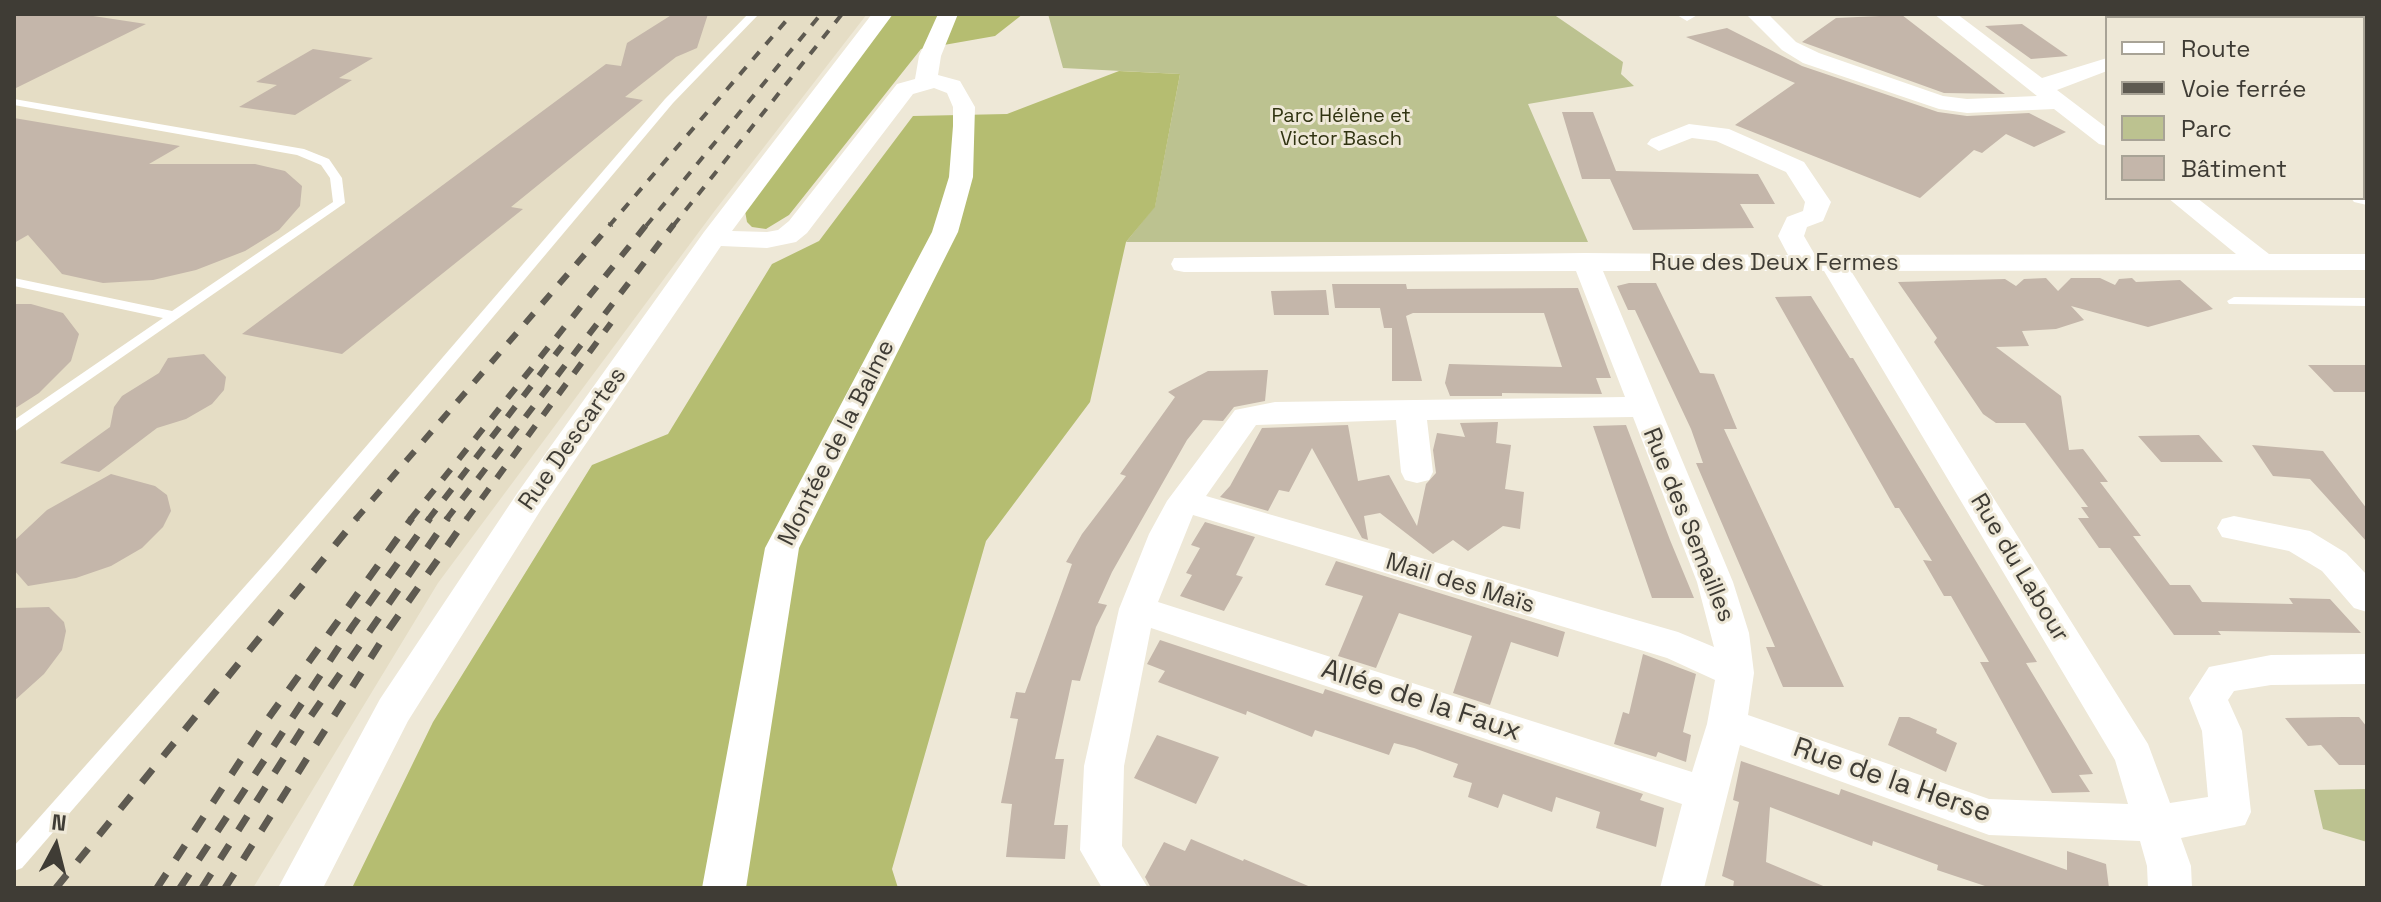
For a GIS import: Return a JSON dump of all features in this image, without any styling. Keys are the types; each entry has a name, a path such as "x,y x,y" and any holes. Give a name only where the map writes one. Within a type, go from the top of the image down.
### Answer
{"street":[{"name":"Rue Descartes","path":"300,888 394,710 530,500 713,238 883,14"},
{"path":"713,238 767,240 787,236 798,227 897,98 913,85 926,81 930,56 948,14"},
{"path":"1756,14 1789,46 1811,58 1939,102 1967,106 2061,102"},
{"path":"1944,14 2105,137"},
{"path":"2039,85 2105,65"},
{"name":"Montée de la Balme","path":"724,888 782,548 945,232 961,177 964,107 952,86 926,81"},
{"name":"Rue du Labour","path":"1659,144 1689,131 1721,134 1795,167 1818,202 1814,216 1796,222 1791,236 1820,264 2134,756 2169,866 2170,888"},
{"path":"2184,200 2262,262"},
{"name":"Rue des Semailles","path":"1585,261 1641,407 1715,582 1731,633 1735,673 1727,724 1705,794 1682,888"},
{"name":"Rue des Deux Fermes","path":"1184,264 2262,262 2362,266"},
{"path":"1126,888 1101,850 1104,766 1137,609 1166,534 1184,501 1232,431 1246,417 1275,412 1641,407"},
{"path":"1410,409 1417,472"},
{"name":"Mail des Maïs","path":"1184,501 1678,647 1735,673"},
{"path":"2234,528 2298,540 2334,562 2367,598"},
{"name":"Allée de la Faux","path":"1137,609 1705,794"},
{"name":"Rue de la Herse","path":"1727,724 1989,817 2156,823 2230,812 2222,731 2208,698 2222,678 2271,670 2367,669"}],"lane":[{"path":"14,861 276,563 669,101 754,14"},
{"path":"14,102 300,152 325,162 336,178 339,203 14,427"},
{"path":"14,282 175,316"},
{"path":"2234,301 2367,302"}],"shaded area":[{"path":"14,14 867,14 713,213 438,583 253,888 14,888"}],"green space":[{"path":"891,14 1023,14 995,36 921,49 789,215 766,229 752,227 747,222 745,211"},
{"name":"Parc Hélène et Victor Basch","path":"1048,14 1553,14 1623,62 1621,74 1634,86 1528,104 1588,242 1126,242 1155,206 1180,74 1063,68"},
{"path":"1119,71 1180,74 1155,207 1126,242 1090,402 986,541 892,869 898,888 352,888 433,722 592,465 668,434 772,264 819,241 913,116 1007,114"},
{"path":"2367,789 2367,842 2323,829 2314,790"}],"building":[{"path":"14,14 80,14 146,24 14,89"},
{"path":"673,14 708,14 697,48 676,57 625,97 643,100 511,207 523,209 342,354 242,334 606,64 621,66 627,43"},
{"path":"1902,15 2005,94 1944,93 1802,42 1836,18"},
{"path":"2022,24 2068,56 2031,59 1985,26"},
{"path":"1727,28 1802,66 1938,112 1967,116 2029,113 2066,132 2034,147 2006,134 1982,153 1974,150 1920,198 1735,125 1795,83 1686,37"},
{"path":"313,49 373,58 339,78 352,80 295,115 239,107 277,85 256,82"},
{"path":"1562,112 1593,112 1616,171 1758,174 1775,204 1740,204 1754,228 1633,230 1610,179 1582,179"},
{"path":"14,118 180,146 149,164 255,164 285,171 302,186 300,206 279,230 245,251 196,270 153,280 103,283 62,274 28,235 14,243"},
{"path":"2046,278 2058,291 2071,278 2100,278 2115,285 2119,279 2132,278 2136,282 2180,280 2213,309 2148,327 2071,306 2084,320 2056,329 2022,331 2029,346 1996,347 2061,396 2069,450 2083,449 2108,482 2100,482 2141,536 2133,536 2170,585 2190,585 2202,602 2293,604 2289,598 2330,599 2361,633 2218,631 2221,635 2174,635 2110,548 2099,548 2078,518 2089,518 2081,507 2088,507 2025,423 1996,423 1983,414 1934,342 1937,338 1898,282 2005,279 2016,286 2024,279"},
{"path":"1656,283 1700,373 1714,374 1737,429 1724,429 1844,687 1783,687 1766,647 1775,647 1696,463 1703,463 1691,429 1635,310 1628,310 1617,286"},
{"path":"1332,284 1406,284 1407,289 1578,288 1611,378 1596,378 1602,394 1450,396 1445,383 1449,364 1562,367 1544,313 1413,313 1406,316 1422,381 1392,381 1392,328 1384,328 1380,308 1335,308"},
{"path":"1326,290 1329,315 1274,315 1271,291"},
{"path":"1811,296 1850,358 1853,358 2037,662 2026,663 2093,774 2079,775 2090,792 2052,793 1980,662 1989,662 1951,596 1944,596 1923,560 1932,561 1899,508 1895,508 1775,297"},
{"path":"14,304 31,304 63,313 79,334 71,361 39,393 14,409"},
{"path":"204,354 226,377 224,390 212,404 186,419 157,428 99,472 60,463 110,427 114,407 122,396 159,373 168,358"},
{"path":"2308,365 2367,365 2367,392 2334,392"},
{"path":"1268,370 1265,401 1234,407 1223,421 1203,420 1187,440 1112,572 1098,603 1107,605 1096,627 1080,681 1072,680 1055,759 1064,759 1054,825 1068,825 1065,859 1006,857 1012,804 1001,803 1018,719 1010,718 1016,692 1025,693 1072,564 1066,562 1082,534 1126,476 1120,474 1175,397 1168,392 1208,371"},
{"path":"1498,422 1496,443 1511,445 1505,489 1524,492 1520,529 1503,526 1468,551 1453,540 1433,554 1380,513 1364,516 1368,540 1362,538 1312,448 1289,492 1279,490 1268,511 1220,497 1230,486 1262,428 1348,425 1358,481 1389,475 1417,526 1426,484 1436,473 1433,450 1437,433 1465,437 1460,423"},
{"path":"1626,425 1694,598 1652,598 1593,426"},
{"path":"2199,435 2223,462 2161,462 2138,436"},
{"path":"2252,445 2323,451 2367,509 2367,542 2310,479 2273,476"},
{"path":"111,474 155,486 167,495 171,511 163,527 142,548 111,566 76,578 28,586 14,570 14,541 47,510"},
{"path":"1205,522 1255,537 1236,575 1243,577 1224,611 1180,596 1192,575 1186,573 1200,548 1191,545"},
{"path":"1336,561 1565,632 1558,657 1511,642 1490,705 1453,693 1472,636 1399,613 1376,668 1338,656 1363,596 1325,585"},
{"path":"49,607 64,622 66,631 62,650 44,674 14,701 14,608"},
{"path":"1160,640 1323,694 1325,689 1643,794 1640,800 1664,808 1656,847 1596,828 1600,812 1556,797 1552,812 1503,794 1498,808 1468,797 1472,783 1453,777 1458,764 1414,748 1394,743 1389,755 1315,730 1312,737 1247,711 1246,715 1158,682 1165,671 1147,664"},
{"path":"1643,654 1696,674 1683,732 1691,735 1686,762 1658,752 1656,757 1614,744 1623,712 1629,714"},
{"path":"1899,717 1909,717 1937,729 1936,733 1957,743 1946,772 1888,745"},
{"path":"2359,717 2367,727 2367,765 2339,765 2321,745 2308,746 2285,718"},
{"path":"1157,735 1219,757 1196,804 1134,778"},
{"path":"1741,761 1839,795 1841,789 2067,870 2067,851 2106,864 2109,888 1991,888 1937,870 1938,865 1873,841 1872,846 1770,807 1766,862 1828,888 1733,888 1734,881 1722,876 1739,802 1733,800"},
{"path":"1191,839 1313,888 1151,888 1145,877 1164,842 1185,851"}],"railway":[{"path":"609,226 792,14"},
{"path":"646,226 821,14"},
{"path":"673,226 842,14"},
{"path":"355,520 611,224"},
{"path":"410,520 647,224"},
{"path":"446,520 674,224"},
{"path":"466,520 611,323"},
{"path":"428,520 562,346"},
{"path":"56,888 357,518"},
{"path":"157,888 267,720 412,518"},
{"path":"180,888 352,627 430,518"},
{"path":"202,888 306,723 448,518"},
{"path":"225,888 389,629 467,518"}]}
